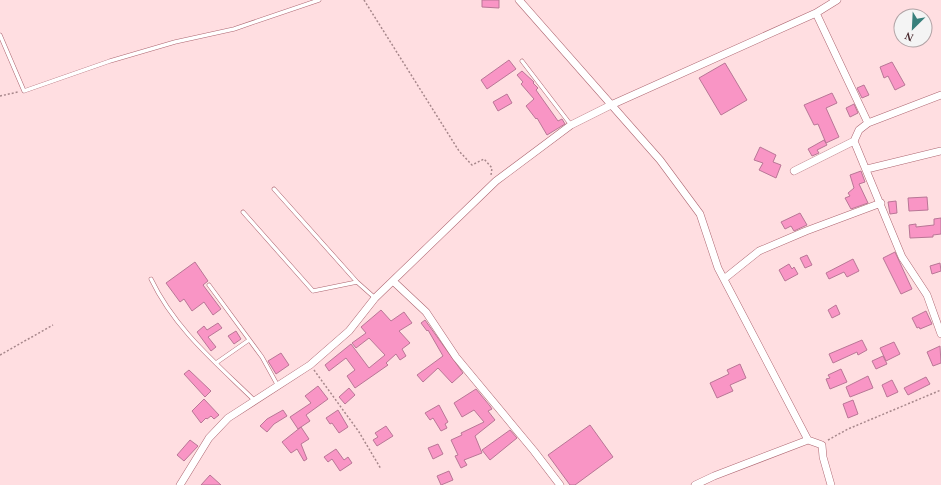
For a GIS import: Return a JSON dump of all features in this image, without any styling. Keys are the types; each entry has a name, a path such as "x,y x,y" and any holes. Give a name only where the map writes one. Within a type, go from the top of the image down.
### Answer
{"street":[{"path":"519,0 660,160 700,214 718,268 808,440"},
{"path":"180,485 209,438 228,418 254,400 310,366 349,331 375,298 496,181 571,125 611,105 816,13 837,0"},
{"path":"816,13 868,123"},
{"path":"794,171 854,141 859,130 868,123 941,95"},
{"path":"854,141 867,169 902,257 927,295 941,334"},
{"path":"867,169 941,151"},
{"path":"724,278 759,251 806,231 881,203"},
{"path":"393,281 426,312 456,357 534,451 560,485"},
{"path":"695,485 714,476 808,440 822,445 823,457 831,485"}],"lane":[{"path":"0,35 24,91 110,60 175,42 234,29 319,0"},
{"path":"522,61 571,125"},
{"path":"274,189 357,282 375,298"},
{"path":"244,212 313,291 357,282"},
{"path":"151,278 180,326 208,358 216,363 254,400"},
{"path":"209,285 262,357 278,386"},
{"path":"216,363 250,340"}],"path":[{"path":"364,0 460,151 472,165 484,159 492,168 491,176 496,181"},
{"path":"0,96 24,91"},
{"path":"0,355 53,325"},
{"path":"310,366 359,432 381,469"},
{"path":"822,445 831,436 941,390"}],"building":[{"path":"482,0 499,0 499,8 482,7"},
{"path":"509,60 516,69 487,89 481,80"},
{"path":"892,62 905,85 895,90 888,76 884,78 880,67"},
{"path":"725,63 747,100 721,115 699,78"},
{"path":"522,71 534,82 533,83 538,88 536,90 558,121 562,119 565,124 547,135 537,118 536,119 526,106 534,99 521,84 523,82 517,75"},
{"path":"864,85 869,95 862,98 857,88"},
{"path":"832,93 837,103 826,108 839,137 826,143 818,124 814,125 804,105"},
{"path":"507,94 512,103 498,111 493,102"},
{"path":"854,104 858,113 850,117 846,108"},
{"path":"824,140 827,145 817,150 819,153 812,156 808,149"},
{"path":"760,147 776,155 773,162 781,165 776,178 759,170 763,163 754,160"},
{"path":"861,171 865,182 859,184 868,203 851,209 845,198 850,196 848,193 854,188 850,175"},
{"path":"927,197 928,210 909,211 908,198"},
{"path":"896,201 897,213 890,214 888,202"},
{"path":"800,213 807,225 794,231 791,226 785,229 781,222"},
{"path":"941,218 941,234 933,235 933,237 910,238 909,225 916,224 916,227 934,225 934,219"},
{"path":"895,252 912,289 901,294 883,258"},
{"path":"807,255 812,265 805,268 800,258"},
{"path":"853,259 859,271 847,277 844,272 829,279 826,273"},
{"path":"195,262 208,281 203,285 221,309 213,315 204,302 192,311 184,299 180,302 166,283"},
{"path":"940,263 941,271 932,274 930,266"},
{"path":"789,264 792,269 794,267 798,274 785,281 779,270"},
{"path":"836,305 840,314 832,318 828,310"},
{"path":"381,310 391,321 404,312 412,323 399,331 410,343 402,349 406,356 400,360 396,354 386,363 388,365 355,388 347,376 355,370 346,358 329,371 325,365 351,344 369,368 385,355 369,338 356,348 352,343 366,333 361,327"},
{"path":"926,311 932,324 920,329 919,327 917,328 912,318"},
{"path":"425,320 463,373 452,383 438,368 423,382 417,375 443,356 428,330 427,331 421,323"},
{"path":"218,323 222,328 208,337 216,347 211,351 197,332 204,326 207,330"},
{"path":"236,331 241,339 234,344 228,336"},
{"path":"862,340 867,350 858,355 857,352 833,363 829,354"},
{"path":"894,342 900,354 886,361 880,348"},
{"path":"940,346 941,363 933,366 927,352"},
{"path":"281,353 289,365 276,374 268,361"},
{"path":"883,356 887,364 876,369 872,361"},
{"path":"740,364 746,378 730,385 733,391 717,398 710,383 729,374 727,370"},
{"path":"841,369 847,382 830,389 826,379 830,378 828,375"},
{"path":"189,370 211,391 205,397 184,374"},
{"path":"868,376 873,388 850,397 846,387"},
{"path":"926,377 930,384 908,395 904,388"},
{"path":"892,380 898,392 887,397 882,385"},
{"path":"318,386 328,399 306,415 310,421 298,429 290,417 311,403 305,396"},
{"path":"349,388 355,395 345,404 339,397"},
{"path":"476,389 492,409 488,411 495,420 475,436 482,453 464,460 467,465 461,468 455,456 458,455 451,440 462,435 461,433 484,422 474,410 462,417 454,403"},
{"path":"204,399 219,415 214,419 211,416 207,419 206,418 201,423 192,411"},
{"path":"853,400 858,414 848,418 843,404"},
{"path":"439,405 448,422 445,424 447,428 441,431 433,418 430,420 425,413"},
{"path":"283,410 287,416 274,424 267,432 260,426 267,419"},
{"path":"338,410 348,427 339,433 332,423 330,424 326,418"},
{"path":"590,425 613,457 575,485 570,485 548,455"},
{"path":"386,426 393,436 377,446 373,440 378,437 375,433"},
{"path":"301,427 309,439 301,444 307,459 304,461 297,449 291,453 282,442"},
{"path":"510,430 517,438 490,460 482,450"},
{"path":"190,440 198,446 184,461 177,455"},
{"path":"438,444 443,454 433,459 428,448"},
{"path":"336,449 344,460 348,457 352,463 340,471 332,459 328,462 324,457"},
{"path":"449,471 453,480 441,485 437,476"},
{"path":"210,475 221,485 201,485"}]}
